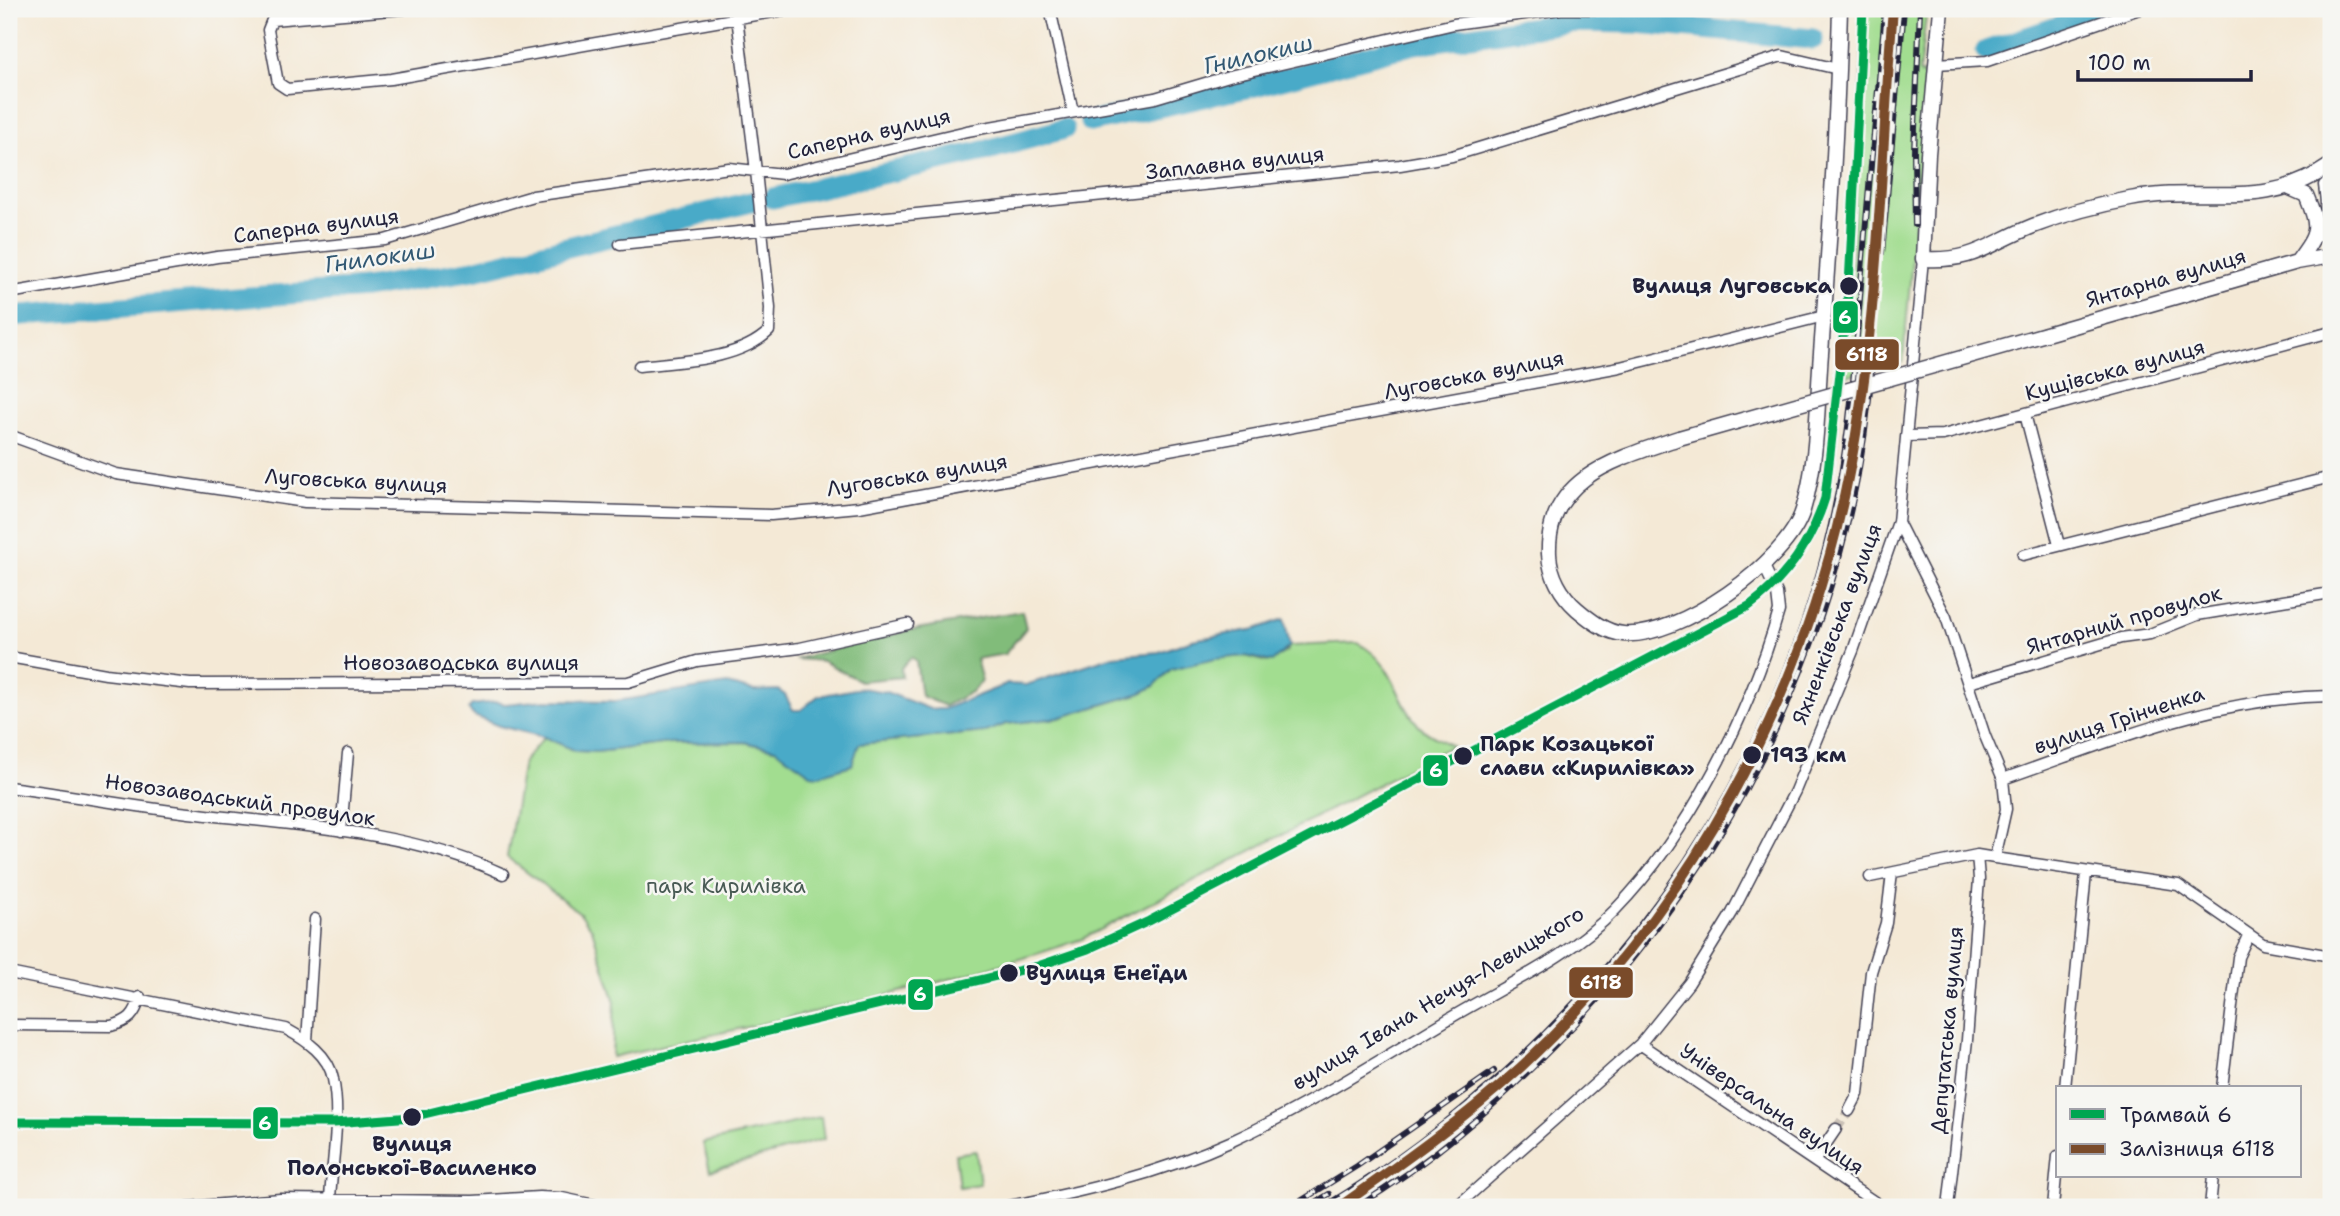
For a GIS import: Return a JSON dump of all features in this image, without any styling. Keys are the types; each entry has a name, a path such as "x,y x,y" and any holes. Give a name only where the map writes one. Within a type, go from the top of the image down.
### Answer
{"main road":[{"path":"1764,566 1793,531 1807,493 1824,316 1840,9"},
{"name":"Яхненківська вулиця","path":"1923,259 1941,9"},
{"path":"1923,259 1950,261 1972,256 2030,228 2132,198 2240,195 2290,188 2329,166"},
{"path":"2290,188 2306,195 2317,222 2311,243 2297,262"},
{"name":"Янтарна вулиця","path":"1764,566 1694,612 1654,629 1630,634 1610,631 1598,625 1576,607 1559,586 1550,559 1549,544 1557,512 1567,494 1582,480 1610,463 1679,438 2297,262 2331,256"}],"street":[{"path":"404,9 272,20 268,30 277,79 284,88 391,79 737,13 790,9"},
{"path":"1050,9 1073,112"},
{"name":"Саперна вулиця","path":"9,293 217,257 384,240 533,196 729,167 783,174 967,131 1155,98 1229,76 1454,24 1561,9 1613,9"},
{"path":"1936,64 1987,61 2138,9"},
{"path":"639,366 706,357 746,346 769,331 770,308 760,229 757,171 737,13"},
{"name":"Заплавна вулиця","path":"620,244 1400,165 1452,156 1782,56 1838,69"},
{"path":"2311,243 2325,227 2327,208 2324,185 2329,166"},
{"path":"2324,185 2331,196"},
{"name":"Яхненківська вулиця","path":"1456,1207 1640,1044 1689,983 1732,913 1795,791 1853,651 1898,522 1923,259"},
{"name":"Луговська вулиця","path":"9,435 116,474 305,502 771,515 859,507 1620,367 1824,316"},
{"name":"Кущівська вулиця","path":"1907,436 1943,435 2331,332"},
{"path":"2025,414 2059,545"},
{"path":"2023,555 2331,477"},
{"path":"1898,522 1946,617 1985,736 2003,779 2006,809 1995,858"},
{"name":"вулиця Івана Нечуя-Левицького","path":"1004,1207 1083,1192 1139,1176 1231,1141 1306,1103 1542,964 1600,924 1628,896 1670,840 1706,782 1739,717 1779,611 1777,593 1764,566"},
{"name":"Янтарний провулок","path":"1969,683 2121,638 2150,634 2197,615 2331,593"},
{"name":"Новозаводська вулиця","path":"9,657 106,674 190,684 628,682 697,660 800,648 908,624"},
{"name":"вулиця Грінченка","path":"2003,779 2184,715 2248,702 2331,696"},
{"path":"341,831 348,753"},
{"name":"Новозаводський провулок","path":"9,787 157,810 341,831 464,856 503,874"},
{"path":"1870,877 1977,855 2178,885 2248,936 2284,949 2331,956"},
{"name":"Депутатська вулиця","path":"1948,1207 1967,1040 1979,879 1977,855"},
{"path":"1849,1111 1858,1094 1871,972 1886,923 1892,873"},
{"path":"2066,1086 2086,873"},
{"path":"307,1041 315,919"},
{"path":"2222,1086 2238,957 2248,936"},
{"path":"9,973 140,997 286,1029 307,1041 323,1057 333,1078 330,1199"},
{"path":"9,1025 111,1026 127,1022 136,1012 140,997"},
{"name":"Універсальна вулиця","path":"1640,1044 1882,1207"},
{"path":"1815,1160 1836,1129"},
{"path":"2053,1207 2056,1176"},
{"path":"2210,1207 2213,1178"},
{"path":"188,1207 280,1199 473,1201 562,1198 604,1207"}],"green space":[{"path":"1865,9 1927,9 1919,72 1928,79 1903,362 1845,376"},
{"path":"1022,611 1026,628 1005,654 976,659 982,681 971,692 945,706 921,696 916,661 911,657 901,668 902,677 860,681 823,661 796,659 911,630"},
{"name":"парк Кирилівка","path":"1358,643 1381,661 1419,726 1452,746 1082,939 966,975 907,990 612,1057 615,1002 592,929 580,913 507,857 523,762 544,737 576,751 597,752 670,743 744,742 775,749 818,775 852,765 858,744 985,732 1006,724 1059,718 1141,693 1153,687 1171,669 1215,658 1245,656 1267,662 1286,652 1290,646"},
{"path":"821,1117 824,1139 710,1171 703,1143"},
{"path":"976,1151 980,1184 959,1187 955,1154"}],"water":[{"path":"1284,619 1290,646 1272,662 1245,656 1215,659 1171,669 1153,687 1141,693 1058,718 1006,724 986,732 859,744 852,765 818,775 811,774 775,749 744,742 670,743 597,752 576,751 544,737 499,726 474,716 468,709 472,705 496,702 616,701 727,684 754,691 778,690 785,695 793,710 801,710 818,696 861,688 886,692 930,709 944,709 1007,684 1026,685 1113,656 1159,652 1192,640 1256,629"}],"waterway":[{"name":"Гнилокиш","path":"1986,51 2110,9"},
{"name":"Гнилокиш","path":"1090,122 1255,86 1414,44 1571,22 1637,23 1813,39"},
{"name":"Гнилокиш","path":"773,198 980,152 1064,129"},
{"name":"Гнилокиш","path":"9,316 365,288 474,270 751,202"}],"tunnel":[{"path":"1836,1129 1849,1111"}],"railway":[{"path":"1323,1207 1420,1142 1509,1067 1591,984 1663,894 1725,796 1777,692 1816,583 1842,469 1853,385 1885,9"},
{"path":"1882,253 1904,9"},
{"path":"1915,225 1914,151 1920,9"},
{"path":"1356,1207 1410,1172 1460,1133 1553,1047 1619,975 1679,897 1731,815 1776,729 1813,639 1842,546 1862,451 1873,353 1874,237"},
{"path":"1291,1207 1357,1166 1494,1071"},
{"path":"1308,1207 1329,1194"}],"tram line":[{"name":"6","path":"9,1122 334,1123 412,1117 1038,966 1088,949 1149,921 1749,606 1775,584 1796,558 1813,530 1825,498 1849,285 1863,9"}],"rail line":[{"name":"6118","path":"1339,1207 1477,1105 1521,1067 1582,1006 1637,940 1687,870 1731,796 1770,719 1803,639 1829,557 1859,416 1873,300 1893,9"}],"place":[{"name":"Вулиця Луговська","path":"1849,286"},
{"name":"193 км","path":"1752,755"},
{"name":"Парк Козацької слави «Кирилівка»","path":"1463,756"},
{"name":"Вулиця Енеїди","path":"1009,973"},
{"name":"Вулиця Полонської-Василенко","path":"412,1117"}]}
